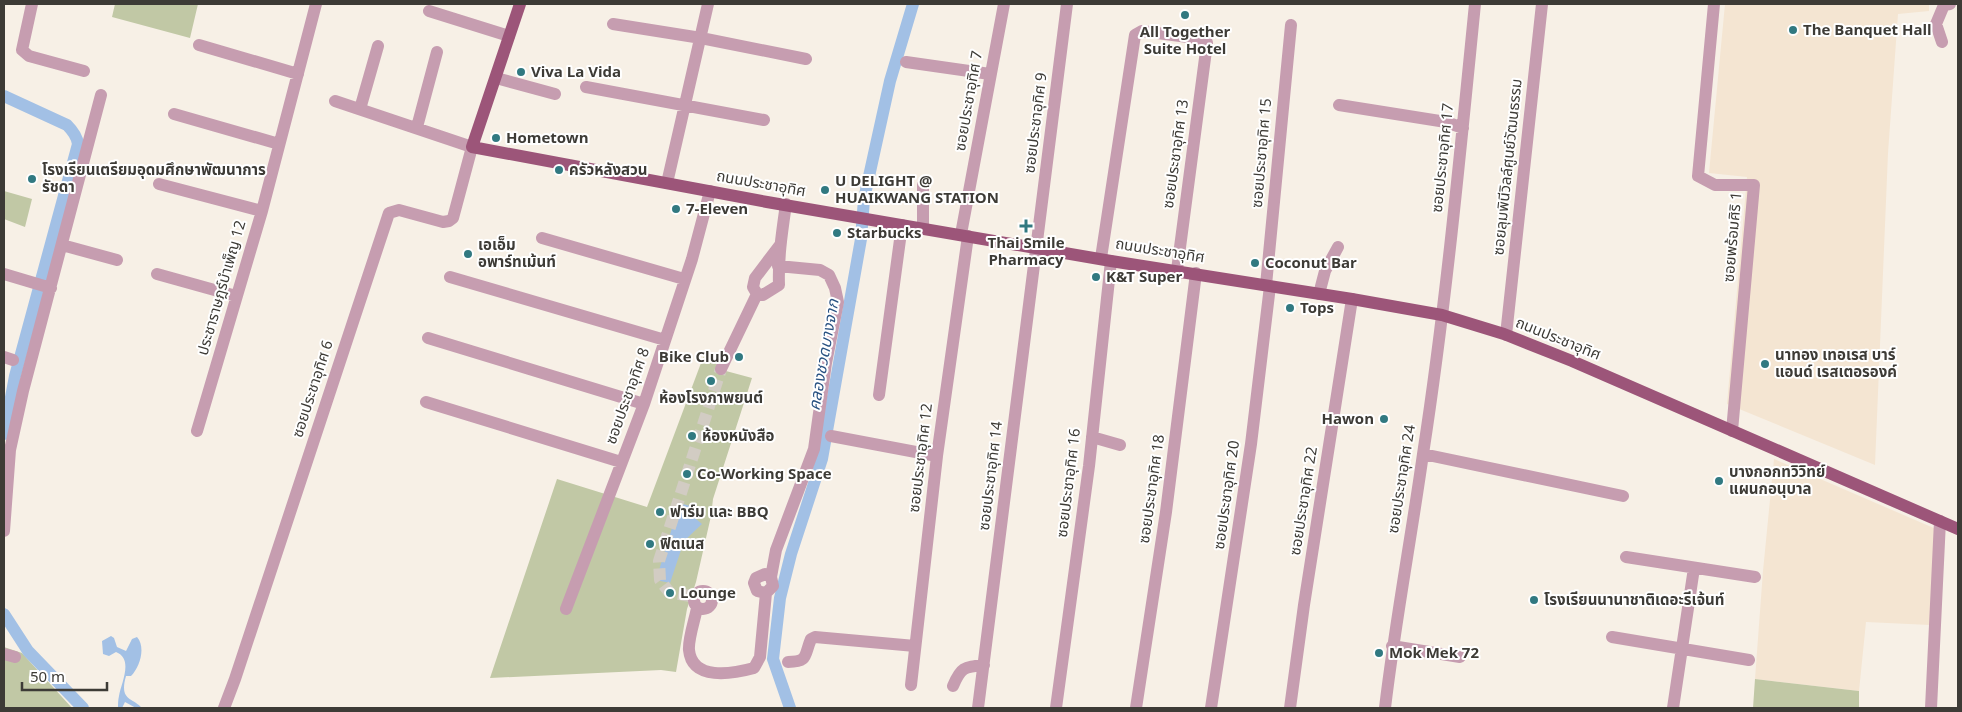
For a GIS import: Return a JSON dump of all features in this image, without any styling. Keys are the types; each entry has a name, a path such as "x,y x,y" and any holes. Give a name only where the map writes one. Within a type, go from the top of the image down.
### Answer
{"main road":[{"path":"472,147 520,4"},
{"name":"ถนนประชาอุทิศ","path":"472,147 849,216 1442,315 1506,335 1572,361 1958,528"}],"street":[{"path":"32,4 22,50 29,56 84,71"},
{"name":"ประชาราษฎร์บำเพ็ญ 12","path":"197,431 262,211 316,4"},
{"path":"667,183 708,4"},
{"name":"ซอยประชาอุทิศ 7","path":"965,235 990,74 1004,4"},
{"name":"ซอยประชาอุทิศ 9","path":"1036,247 1067,4"},
{"name":"ซอยประชาอุทิศ 17","path":"1442,315 1475,4"},
{"name":"ซอยลุมพินีวิลล์ศูนย์วัฒนธรรม","path":"1506,335 1542,4"},
{"name":"ซอยพร้อมศิริ 1","path":"1714,4 1698,176 1715,185 1754,185 1732,431"},
{"path":"1942,42 1936,24 1944,5 1958,4"},
{"path":"428,11 509,36"},
{"path":"613,24 701,38 806,59"},
{"name":"ซอยประชาอุทิศ 15","path":"1268,286 1291,25"},
{"name":"ซอยประชาอุทิศ 13","path":"1135,35 1142,31 1203,39 1207,43 1177,270"},
{"name":"ซอยประชาอุทิศ 16","path":"1056,708 1092,437 1106,259 1135,35"},
{"path":"199,45 298,74"},
{"path":"360,109 378,46"},
{"path":"417,127 438,52"},
{"path":"906,62 990,74"},
{"path":"496,78 556,94"},
{"path":"586,87 764,120"},
{"path":"4,531 10,450 22,391 101,95"},
{"path":"335,101 472,147"},
{"path":"1339,105 1446,122 1463,128"},
{"path":"174,114 279,144"},
{"name":"ซอยประชาอุทิศ 6","path":"224,708 388,213 399,210 449,222 453,218 472,147"},
{"path":"159,184 262,211"},
{"path":"923,185 923,228"},
{"name":"ซอยประชาอุทิศ 8","path":"566,609 644,404 692,257 710,191"},
{"path":"757,294 763,295 778,285 778,266 786,204"},
{"path":"879,395 902,225"},
{"name":"ซอยประชาอุทิศ 12","path":"911,685 965,235"},
{"path":"542,238 684,279"},
{"path":"62,245 117,260"},
{"path":"721,370 757,294 754,287 755,278 780,246"},
{"name":"ซอยประชาอุทิศ 14","path":"978,708 1036,247"},
{"path":"1319,294 1325,271 1338,247"},
{"path":"693,600 689,650 694,665 705,672 739,672 754,668 760,657 766,593 773,586 770,577 776,550 814,449 826,363 838,302 835,288 829,276 820,270 778,266"},
{"name":"ซอยประชาอุทิศ 18","path":"1136,708 1166,512 1196,273"},
{"path":"4,274 49,288"},
{"path":"157,274 236,296"},
{"path":"450,277 666,340"},
{"name":"ซอยประชาอุทิศ 20","path":"1211,708 1251,444 1268,286"},
{"name":"ซอยประชาอุทิศ 22","path":"1290,708 1304,605 1352,299"},
{"name":"ซอยประชาอุทิศ 24","path":"1385,708 1392,646 1423,454 1442,315"},
{"path":"428,338 644,404"},
{"path":"426,402 622,462"},
{"path":"830,436 937,456"},
{"path":"1092,437 1120,445"},
{"path":"1423,454 1622,496"},
{"path":"1931,708 1940,521"},
{"path":"1626,557 1755,577"},
{"path":"1674,708 1694,568"},
{"path":"788,662 803,660 811,639 815,637 915,646"},
{"path":"1612,637 1749,660"},
{"path":"1392,646 1460,657"},
{"path":"954,686 959,672 964,668 984,665"}],"shaded area":[{"path":"1725,4 1929,4 1929,11 1898,14 1888,153 1875,465 1727,404 1747,177 1709,173"},
{"path":"1774,459 1936,529 1930,625 1866,622 1859,691 1755,679"}],"green space":[{"path":"115,4 198,4 190,38 112,17"},
{"path":"4,191 32,199 25,227 4,219"},
{"path":"704,355 726,371 752,378 713,499 696,582 687,609 676,672 661,670 490,678 557,479 647,507"},
{"path":"4,647 22,653 72,708 4,708"},
{"path":"1755,679 1859,691 1859,708 1753,708"}],"water":[{"path":"683,504 698,508 696,519 702,524 684,541 670,583 656,580 672,528 676,525"},
{"path":"111,636 114,638 117,647 126,651 132,639 137,637 140,641 141,657 131,676 126,676 124,690 128,697 142,708 136,708 125,702 122,708 118,708 125,666 121,655 116,652 109,656 103,654 102,641"}],"waterway":[{"name":"คลองชวดบางจาก","path":"790,708 773,659 780,598 791,554 822,459 861,239 864,199 890,81 913,4"},
{"path":"4,96 67,125 77,138 78,144 15,376 4,434"},
{"path":"4,614 28,651 83,708"}],"tunnel":[{"path":"690,596 669,592 660,580 659,561 721,369"}],"place":[{"name":"All Together Suite Hotel","path":"1185,15"},
{"name":"The Banquet Hall","path":"1793,30"},
{"name":"Viva La Vida","path":"521,72"},
{"name":"Hometown","path":"496,138"},
{"name":"ครัวหลังสวน","path":"559,170"},
{"name":"โรงเรียนเตรียมอุดมศึกษาพัฒนาการ รัชดา","path":"32,179"},
{"name":"U DELIGHT @ HUAIKWANG STATION","path":"825,190"},
{"name":"7-Eleven","path":"676,209"},
{"name":"Thai Smile Pharmacy","path":"1026,226"},
{"name":"Starbucks","path":"837,233"},
{"name":"เอเอ็ม อพาร์ทเม้นท์","path":"468,254"},
{"name":"Coconut Bar","path":"1255,263"},
{"name":"K&T Super","path":"1096,277"},
{"name":"Tops","path":"1290,308"},
{"name":"Bike Club","path":"739,357"},
{"name":"นาทอง เทอเรส บาร์ แอนด์ เรสเตอรองค์","path":"1765,364"},
{"name":"ห้องโรงภาพยนต์","path":"711,381"},
{"name":"Hawon","path":"1384,419"},
{"name":"ห้องหนังสือ","path":"692,436"},
{"name":"Co-Working Space","path":"687,474"},
{"name":"บางกอกทวิวิทย์ แผนกอนุบาล","path":"1719,481"},
{"name":"ฟาร์ม และ BBQ","path":"660,512"},
{"name":"ฟิตเนส","path":"650,544"},
{"name":"Lounge","path":"670,593"},
{"name":"โรงเรียนนานาชาติเดอะรีเจ้นท์","path":"1534,600"},
{"name":"Mok Mek 72","path":"1379,653"}]}
